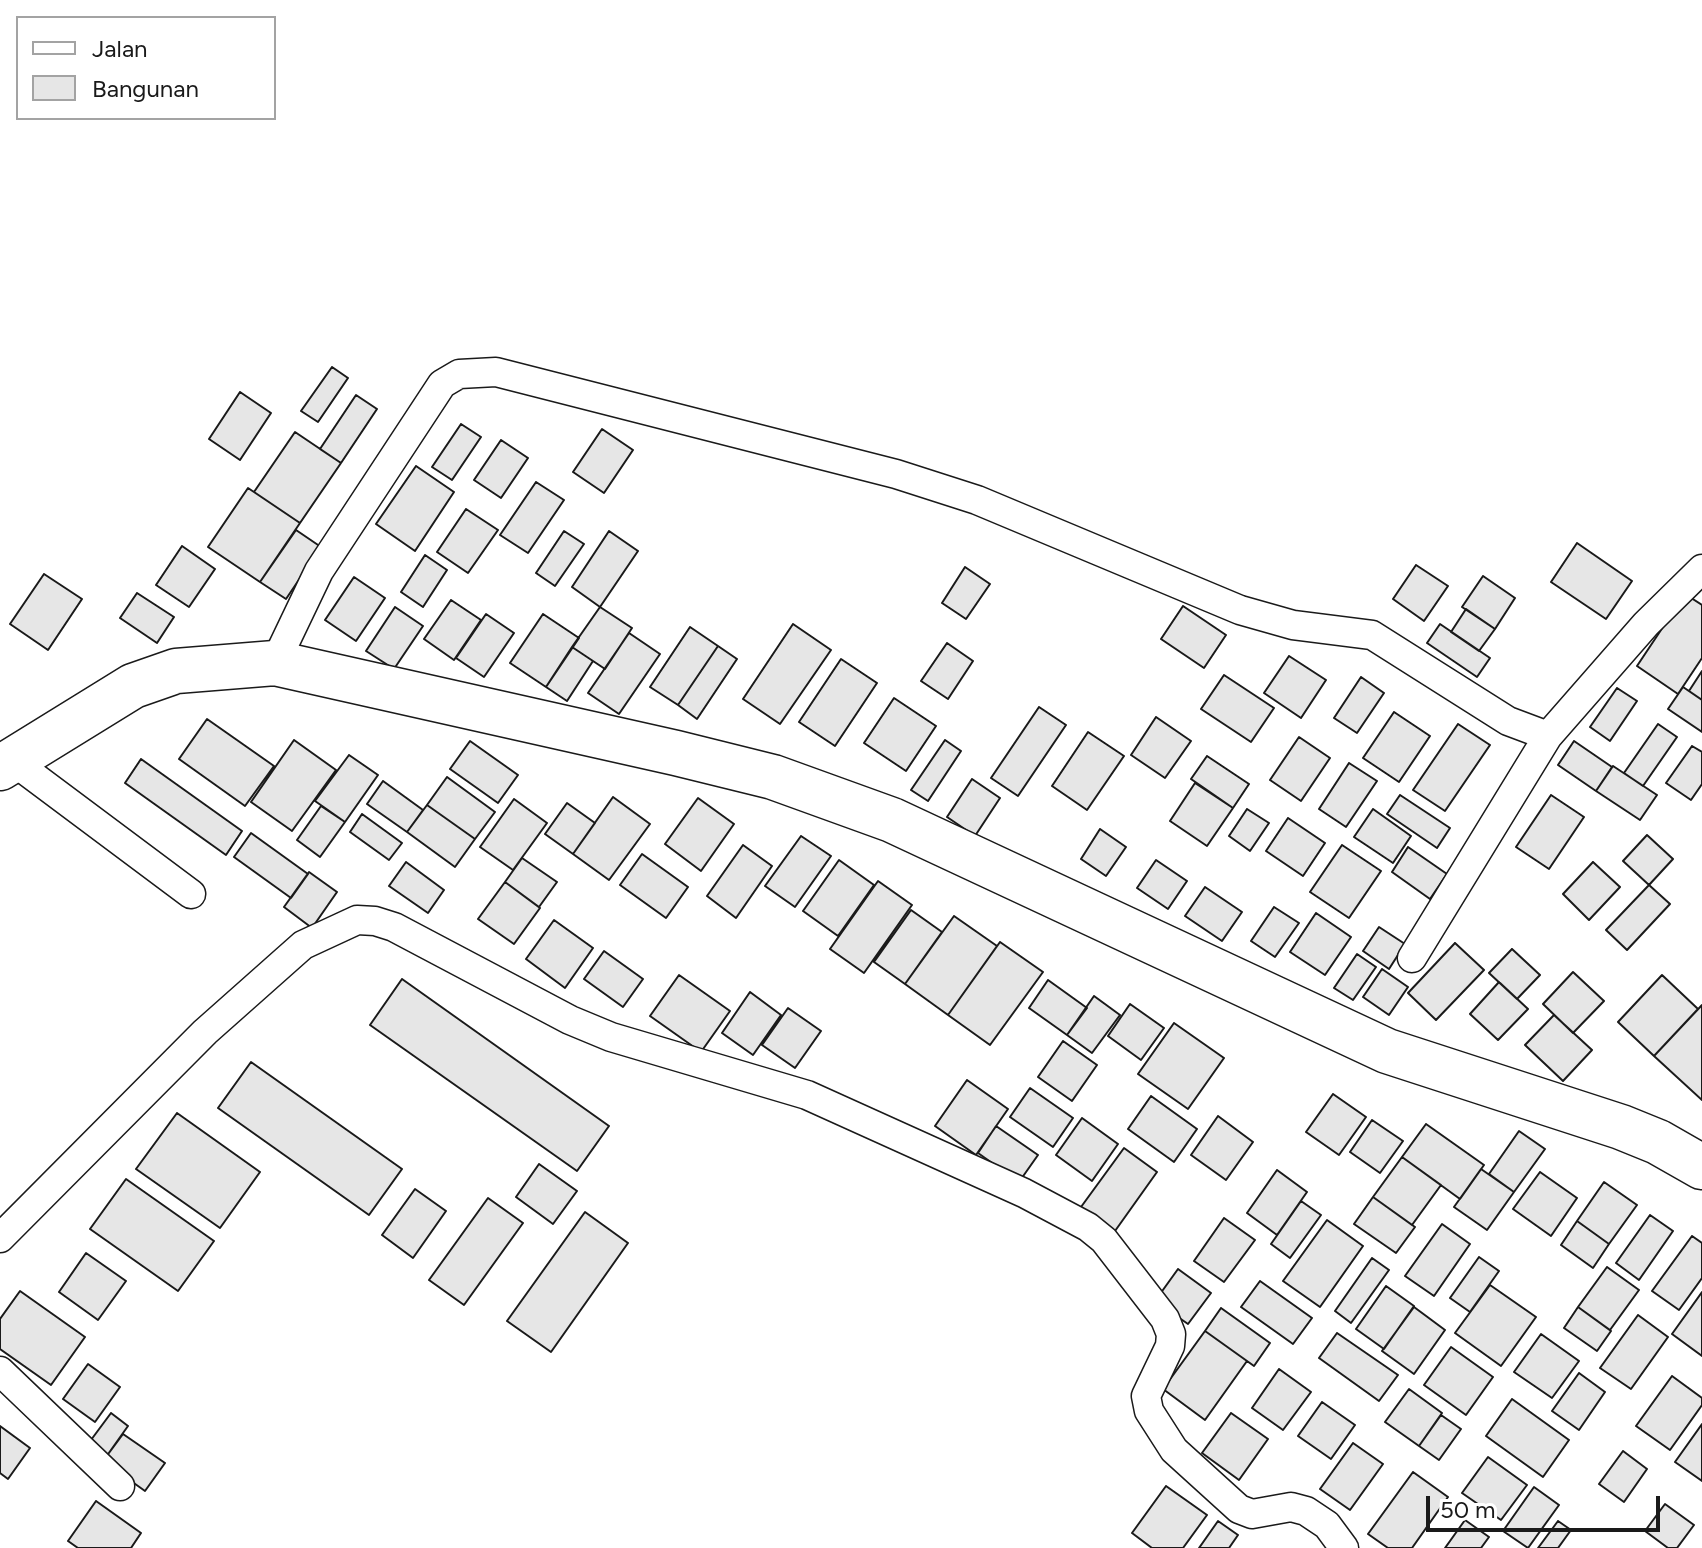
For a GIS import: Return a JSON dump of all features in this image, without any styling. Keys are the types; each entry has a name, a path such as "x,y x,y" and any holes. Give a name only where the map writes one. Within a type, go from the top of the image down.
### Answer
{"main road":[{"path":"7,764 133,686 176,671 275,663 773,777 892,820 1387,1051 1607,1122 1658,1142 1702,1167"}],"street":[{"path":"275,663 319,571 442,384 459,374 496,372 896,474 977,500 1240,610 1293,625 1372,635 1508,721 1548,736"},
{"path":"1412,958 1548,736 1646,624 1702,569"},
{"path":"7,764 191,894"},
{"path":"0,1238 205,1032 303,945 357,920 375,921 394,927 570,1020 611,1037 807,1095 1024,1193 1088,1227 1104,1240 1165,1319 1171,1334 1170,1346 1146,1396 1149,1411 1174,1450 1239,1509 1252,1514 1291,1507 1306,1511 1327,1525 1344,1548"},
{"path":"0,1371 120,1486"}],"building":[{"path":"332,367 348,378 318,422 301,411"},
{"path":"240,392 271,413 240,460 209,439"},
{"path":"356,395 377,409 341,463 320,449"},
{"path":"461,424 481,437 452,480 432,467"},
{"path":"602,429 633,450 604,493 573,472"},
{"path":"295,432 341,463 300,523 254,492"},
{"path":"501,440 528,458 501,498 474,480"},
{"path":"416,466 454,492 415,551 376,524"},
{"path":"536,482 564,500 528,553 500,535"},
{"path":"248,488 300,523 260,582 208,547"},
{"path":"466,509 498,530 468,573 437,552"},
{"path":"296,530 321,547 286,599 260,582"},
{"path":"564,531 584,544 555,586 536,573"},
{"path":"609,531 638,551 600,607 572,587"},
{"path":"1577,543 1632,581 1606,619 1551,582"},
{"path":"182,546 215,569 189,607 156,585"},
{"path":"425,555 447,570 423,607 401,592"},
{"path":"1416,565 1448,586 1424,621 1393,599"},
{"path":"965,567 990,584 966,619 942,603"},
{"path":"44,574 82,599 48,650 10,624"},
{"path":"1483,576 1515,598 1495,629 1462,607"},
{"path":"354,577 385,598 356,641 325,620"},
{"path":"137,593 174,617 157,643 120,618"},
{"path":"1685,594 1702,605 1702,658 1678,694 1637,666"},
{"path":"451,600 481,620 454,660 424,639"},
{"path":"1183,606 1226,635 1204,668 1161,639"},
{"path":"395,607 423,626 394,669 366,651"},
{"path":"600,607 632,628 605,669 572,647"},
{"path":"1466,609 1495,629 1479,651 1451,632"},
{"path":"486,614 514,633 484,677 456,658"},
{"path":"543,614 579,638 546,687 510,663"},
{"path":"793,624 831,650 780,724 743,699"},
{"path":"1440,624 1490,658 1477,677 1427,643"},
{"path":"690,627 718,646 678,705 650,687"},
{"path":"629,633 660,654 619,714 588,693"},
{"path":"947,643 973,661 948,699 921,681"},
{"path":"718,646 737,659 697,719 678,705"},
{"path":"572,647 593,661 567,701 546,687"},
{"path":"1289,656 1326,680 1301,718 1264,693"},
{"path":"841,659 877,683 835,746 799,722"},
{"path":"1702,671 1702,700 1689,691"},
{"path":"1224,675 1274,708 1251,742 1201,709"},
{"path":"1361,677 1384,693 1357,733 1334,718"},
{"path":"1683,687 1702,700 1702,732 1668,709"},
{"path":"1617,688 1637,701 1610,741 1590,727"},
{"path":"894,698 936,726 906,771 864,743"},
{"path":"1039,707 1066,725 1018,796 991,778"},
{"path":"1394,712 1430,736 1399,782 1363,758"},
{"path":"1156,717 1191,741 1165,778 1131,755"},
{"path":"207,719 274,766 245,806 179,759"},
{"path":"1458,724 1490,745 1445,811 1413,790"},
{"path":"1658,724 1677,737 1643,786 1624,773"},
{"path":"1088,732 1124,756 1087,810 1052,786"},
{"path":"1299,737 1330,758 1301,801 1270,780"},
{"path":"294,740 336,770 292,831 251,802"},
{"path":"945,740 961,751 928,801 911,790"},
{"path":"470,741 518,775 498,803 450,769"},
{"path":"1574,741 1612,767 1596,791 1558,765"},
{"path":"1692,746 1702,752 1702,784 1691,800 1666,783"},
{"path":"349,755 378,775 345,822 315,801"},
{"path":"1207,756 1249,784 1233,808 1191,779"},
{"path":"141,759 242,831 226,855 125,783"},
{"path":"1349,763 1377,781 1346,827 1319,809"},
{"path":"1613,766 1657,795 1640,820 1596,791"},
{"path":"447,777 495,812 475,839 427,805"},
{"path":"972,779 1000,798 975,836 947,817"},
{"path":"383,781 423,810 407,832 367,804"},
{"path":"1195,783 1233,808 1207,846 1170,821"},
{"path":"1400,795 1450,828 1437,848 1387,814"},
{"path":"1551,795 1584,817 1549,869 1516,847"},
{"path":"613,797 650,824 609,880 573,854"},
{"path":"698,798 734,824 701,871 665,844"},
{"path":"514,799 547,823 513,870 480,847"},
{"path":"567,803 595,823 573,854 545,834"},
{"path":"427,805 475,839 455,867 407,832"},
{"path":"321,806 345,822 320,857 297,840"},
{"path":"1247,809 1269,823 1250,851 1229,836"},
{"path":"1373,809 1411,836 1393,863 1354,837"},
{"path":"362,814 402,843 389,860 350,832"},
{"path":"1288,818 1325,843 1303,876 1266,851"},
{"path":"1100,829 1126,847 1106,876 1081,859"},
{"path":"251,833 308,874 291,898 234,857"},
{"path":"1647,835 1673,859 1649,885 1623,861"},
{"path":"801,836 831,856 795,907 765,886"},
{"path":"743,845 772,866 736,918 707,896"},
{"path":"1342,845 1381,871 1349,918 1310,892"},
{"path":"1408,847 1447,874 1430,899 1392,872"},
{"path":"642,854 688,887 666,918 620,885"},
{"path":"522,858 557,882 539,907 505,882"},
{"path":"839,860 874,885 838,936 803,911"},
{"path":"1156,860 1187,881 1168,909 1137,888"},
{"path":"406,862 444,890 428,913 389,886"},
{"path":"1593,862 1620,887 1589,920 1563,894"},
{"path":"309,872 337,892 312,928 284,907"},
{"path":"878,881 912,905 864,973 830,949"},
{"path":"505,882 540,908 514,944 478,919"},
{"path":"1649,885 1670,904 1627,950 1606,930"},
{"path":"1205,887 1242,912 1222,941 1185,916"},
{"path":"1274,907 1299,923 1275,957 1251,941"},
{"path":"911,910 942,932 905,984 874,962"},
{"path":"1316,913 1351,937 1325,975 1290,952"},
{"path":"954,916 997,946 948,1015 905,984"},
{"path":"554,920 593,948 565,988 526,959"},
{"path":"1379,927 1405,944 1389,969 1363,951"},
{"path":"1000,942 1043,972 990,1045 948,1015"},
{"path":"1455,943 1484,970 1436,1020 1408,993"},
{"path":"1512,949 1540,975 1517,999 1489,973"},
{"path":"604,951 643,979 623,1007 584,979"},
{"path":"1357,954 1376,967 1353,1000 1334,988"},
{"path":"1382,969 1408,987 1389,1015 1363,997"},
{"path":"1573,972 1604,1001 1573,1033 1543,1004"},
{"path":"679,975 730,1011 701,1052 650,1016"},
{"path":"1662,975 1698,1009 1654,1056 1618,1022"},
{"path":"402,979 609,1126 577,1171 370,1025"},
{"path":"1048,980 1087,1008 1067,1035 1029,1008"},
{"path":"1499,982 1528,1009 1498,1040 1470,1014"},
{"path":"750,992 781,1015 753,1055 722,1033"},
{"path":"1094,996 1120,1015 1092,1053 1067,1035"},
{"path":"1130,1004 1164,1028 1141,1060 1108,1036"},
{"path":"1702,1005 1702,1100 1654,1056"},
{"path":"788,1008 821,1031 795,1068 762,1045"},
{"path":"1554,1015 1592,1050 1563,1081 1525,1045"},
{"path":"1174,1023 1224,1058 1188,1109 1138,1074"},
{"path":"1063,1041 1097,1065 1072,1101 1038,1077"},
{"path":"251,1062 402,1169 369,1215 218,1108"},
{"path":"967,1080 1008,1109 976,1155 935,1126"},
{"path":"1030,1088 1073,1118 1053,1147 1010,1117"},
{"path":"1333,1094 1366,1117 1339,1155 1306,1132"},
{"path":"1151,1096 1197,1129 1174,1162 1128,1129"},
{"path":"177,1113 260,1172 220,1228 136,1169"},
{"path":"1218,1116 1253,1142 1226,1180 1191,1155"},
{"path":"1082,1118 1118,1144 1092,1181 1056,1155"},
{"path":"1372,1120 1403,1141 1380,1173 1350,1152"},
{"path":"1426,1124 1484,1165 1460,1199 1402,1157"},
{"path":"996,1126 1038,1155 1019,1182 978,1153"},
{"path":"1519,1131 1545,1149 1514,1192 1489,1174"},
{"path":"1124,1148 1157,1172 1115,1231 1081,1207"},
{"path":"1402,1157 1441,1185 1412,1225 1373,1197"},
{"path":"539,1164 577,1191 553,1224 516,1197"},
{"path":"1481,1169 1514,1192 1487,1230 1454,1207"},
{"path":"1277,1170 1307,1192 1277,1235 1247,1213"},
{"path":"1540,1172 1577,1198 1551,1236 1513,1209"},
{"path":"126,1179 214,1241 178,1291 90,1229"},
{"path":"1604,1182 1637,1205 1609,1244 1577,1221"},
{"path":"415,1189 446,1211 413,1258 382,1235"},
{"path":"1373,1197 1415,1227 1396,1253 1354,1224"},
{"path":"488,1198 523,1223 464,1305 429,1280"},
{"path":"1301,1201 1321,1215 1290,1258 1271,1244"},
{"path":"585,1212 628,1243 551,1352 507,1321"},
{"path":"1650,1215 1673,1231 1639,1280 1616,1263"},
{"path":"1224,1218 1255,1240 1224,1282 1194,1261"},
{"path":"1327,1220 1363,1246 1320,1307 1283,1281"},
{"path":"1577,1221 1609,1244 1593,1268 1561,1245"},
{"path":"1442,1224 1470,1244 1434,1296 1405,1276"},
{"path":"1692,1236 1702,1243 1702,1278 1679,1310 1652,1291"},
{"path":"86,1253 126,1281 98,1320 59,1292"},
{"path":"1479,1257 1499,1271 1470,1312 1450,1298"},
{"path":"1372,1258 1389,1270 1351,1323 1335,1311"},
{"path":"1607,1267 1639,1290 1610,1330 1578,1307"},
{"path":"1178,1269 1211,1293 1188,1324 1155,1301"},
{"path":"1260,1281 1312,1318 1293,1344 1241,1307"},
{"path":"1490,1285 1536,1317 1501,1366 1455,1333"},
{"path":"1386,1286 1414,1306 1384,1349 1356,1329"},
{"path":"20,1291 85,1337 51,1385 0,1349 0,1319"},
{"path":"1702,1292 1702,1356 1672,1334"},
{"path":"1414,1307 1445,1330 1414,1374 1382,1351"},
{"path":"1578,1307 1611,1331 1597,1351 1564,1328"},
{"path":"1221,1308 1270,1343 1254,1366 1205,1331"},
{"path":"1638,1315 1668,1337 1631,1389 1600,1368"},
{"path":"1205,1331 1247,1361 1205,1420 1163,1389"},
{"path":"1337,1333 1398,1375 1379,1401 1319,1358"},
{"path":"1541,1334 1579,1361 1552,1398 1514,1372"},
{"path":"1451,1347 1493,1377 1466,1415 1424,1385"},
{"path":"88,1364 120,1387 95,1422 63,1399"},
{"path":"1279,1369 1311,1392 1283,1430 1252,1408"},
{"path":"1579,1373 1605,1392 1579,1430 1552,1411"},
{"path":"1672,1376 1702,1398 1702,1405 1670,1450 1636,1426"},
{"path":"1409,1389 1442,1413 1419,1446 1385,1422"},
{"path":"1512,1399 1569,1440 1543,1477 1486,1436"},
{"path":"1322,1402 1355,1425 1331,1459 1298,1436"},
{"path":"111,1413 128,1426 106,1457 88,1444"},
{"path":"1231,1413 1268,1439 1239,1480 1202,1453"},
{"path":"1441,1415 1461,1429 1439,1460 1419,1446"},
{"path":"1702,1424 1702,1481 1675,1462"},
{"path":"0,1426 30,1448 8,1479 0,1473"},
{"path":"123,1434 165,1463 145,1491 103,1461"},
{"path":"1353,1443 1383,1464 1350,1510 1320,1489"},
{"path":"1623,1451 1647,1469 1624,1502 1599,1484"},
{"path":"1488,1457 1527,1485 1501,1520 1462,1493"},
{"path":"1413,1472 1448,1497 1412,1548 1388,1548 1368,1534"},
{"path":"1166,1486 1207,1515 1183,1548 1152,1548 1132,1533"},
{"path":"1534,1487 1559,1505 1528,1548 1503,1531"},
{"path":"96,1501 141,1533 131,1548 78,1548 68,1541"},
{"path":"1665,1504 1694,1525 1677,1548 1668,1548 1645,1531"},
{"path":"1465,1520 1489,1537 1481,1548 1445,1548"},
{"path":"1218,1521 1238,1535 1229,1548 1199,1548"},
{"path":"1558,1521 1571,1530 1558,1548 1538,1548"}]}
